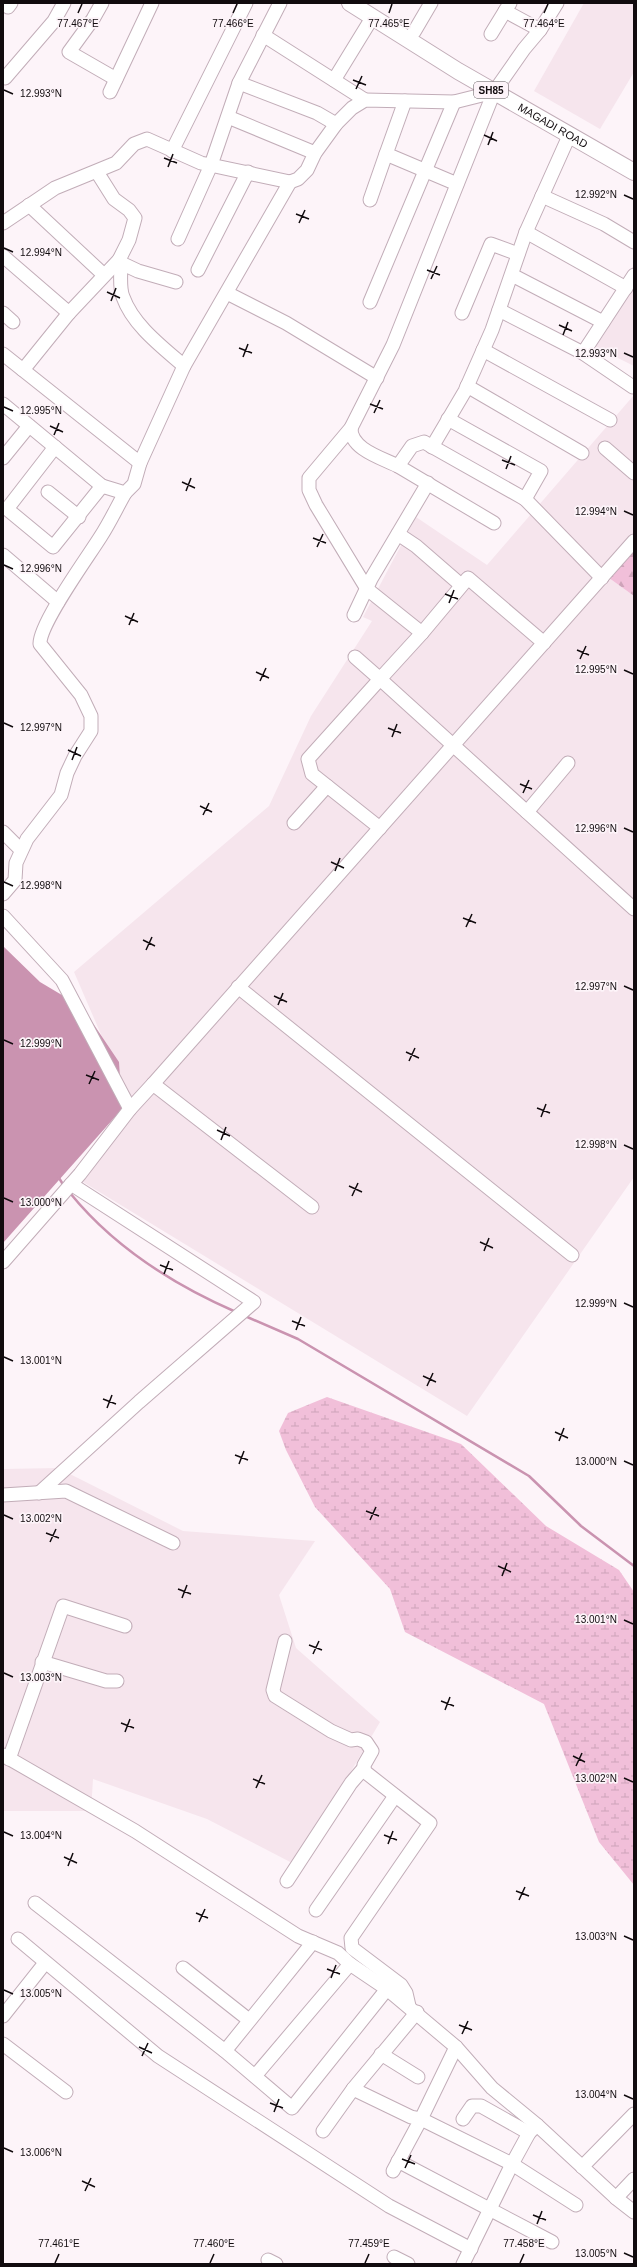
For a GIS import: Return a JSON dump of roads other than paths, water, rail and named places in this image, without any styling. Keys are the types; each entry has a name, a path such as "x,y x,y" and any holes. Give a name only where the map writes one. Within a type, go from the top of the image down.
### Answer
{"main road":[{"name":"MAGADI ROAD","path":"350,3 370,10 414,32 496,88 634,161"},
{"name":"MAGADI ROAD","path":"370,10 570,136 634,172"}],"street":[{"path":"5,78 54,21 64,3"},
{"path":"102,3 93,19 69,52 116,79"},
{"path":"110,92 152,3"},
{"path":"172,151 246,3"},
{"path":"178,239 211,165 239,83 280,3"},
{"path":"414,32 431,3"},
{"path":"422,633 367,589 309,490 310,478 351,428 393,345 496,88 540,30 557,3"},
{"path":"491,34 507,7 540,30"},
{"path":"334,80 370,10"},
{"path":"263,35 365,100 454,102 496,88"},
{"path":"239,83 317,113 336,124"},
{"path":"6,217 29,205 55,188 116,163 134,144 147,139 201,163 290,182 298,179 307,170 315,153 336,124 352,108 365,100"},
{"path":"370,200 405,101"},
{"path":"370,302 454,102"},
{"path":"228,118 315,153"},
{"path":"432,447 467,386 483,350 512,275 526,232 570,136"},
{"path":"386,154 457,184"},
{"path":"97,172 114,199 129,210 135,218 129,240 120,262 122,296 131,312 144,329 184,366"},
{"path":"198,270 248,172"},
{"path":"3,894 15,880 16,863 21,850 27,839 61,795 67,773 75,756 91,731 91,716 81,695 40,644 40,637 58,602 102,535 125,493 134,484 140,463 184,366 227,293 252,245 290,182"},
{"path":"542,196 604,224 634,242"},
{"path":"29,205 104,275"},
{"path":"526,232 626,288"},
{"path":"462,313 491,244 518,254"},
{"path":"3,256 69,313"},
{"path":"23,370 69,313 104,275 120,262"},
{"path":"120,262 138,271 176,282"},
{"path":"512,275 603,322"},
{"path":"583,353 634,275"},
{"path":"227,293 286,323 377,378"},
{"path":"499,310 583,353 633,387"},
{"path":"3,312 13,322"},
{"path":"483,350 610,420"},
{"path":"3,354 140,463"},
{"path":"467,386 582,453"},
{"path":"3,404 102,486 125,493"},
{"path":"448,419 541,471 525,499"},
{"path":"3,458 29,426"},
{"path":"351,428 351,435 354,442 365,450 398,466 494,523"},
{"path":"398,466 412,446 424,442 525,499 602,578"},
{"path":"55,447 7,509 53,547 79,517 102,486"},
{"path":"605,448 634,473"},
{"path":"354,615 367,589 428,483"},
{"path":"48,492 79,517"},
{"path":"398,534 416,546 461,585"},
{"path":"3,1262 67,1189 130,1109 634,541"},
{"path":"5,561 58,602"},
{"path":"380,828 312,774 308,759 422,633 461,585 468,578 544,643"},
{"path":"356,657 634,909"},
{"path":"527,812 568,763"},
{"path":"294,823 327,786"},
{"path":"3,832 21,850"},
{"path":"3,916 62,980 130,1109"},
{"path":"238,987 572,1255"},
{"path":"153,1084 312,1207"},
{"path":"39,1493 138,1402 254,1302 67,1189"},
{"path":"3,1495 66,1492 173,1543"},
{"path":"125,1626 63,1606 6,1757 134,1831 298,1936 338,1953 350,1964 388,1989 456,2047 492,2088 533,2129 582,2167 634,2212"},
{"path":"285,1641 273,1690 275,1696 331,1731 351,1740 358,1739 366,1742 372,1751 364,1768 351,1783 287,1881"},
{"path":"42,1662 106,1681 117,1681"},
{"path":"364,1768 364,1771 430,1823 351,1938 350,1942 352,1948 401,1985 413,2009"},
{"path":"316,1910 396,1796"},
{"path":"35,1902 225,2050 292,2108 388,1989"},
{"path":"18,1939 158,2056 389,2206 471,2249"},
{"path":"225,2050 314,1942"},
{"path":"3,2016 45,1962"},
{"path":"255,2076 350,1964"},
{"path":"183,1968 249,2020"},
{"path":"323,2131 413,2009"},
{"path":"3,2044 66,2092"},
{"path":"456,2047 421,2119 395,2166 491,2210 552,2242"},
{"path":"381,2054 418,2077"},
{"path":"353,2089 411,2117 421,2119 512,2164 576,2205"},
{"path":"463,2119 472,2106 481,2106 533,2129"},
{"path":"582,2167 634,2114"},
{"path":"463,2264 491,2210 512,2164 533,2129"},
{"path":"616,2198 634,2179"},
{"path":"394,2257 408,2264"}],"waterway":[{"path":"59,1178 64,1186"},
{"path":"70,1193 105,1230 125,1247 146,1262 190,1289 236,1312"},
{"path":"245,1316 298,1339 529,1476 581,1526 634,1566"}]}
